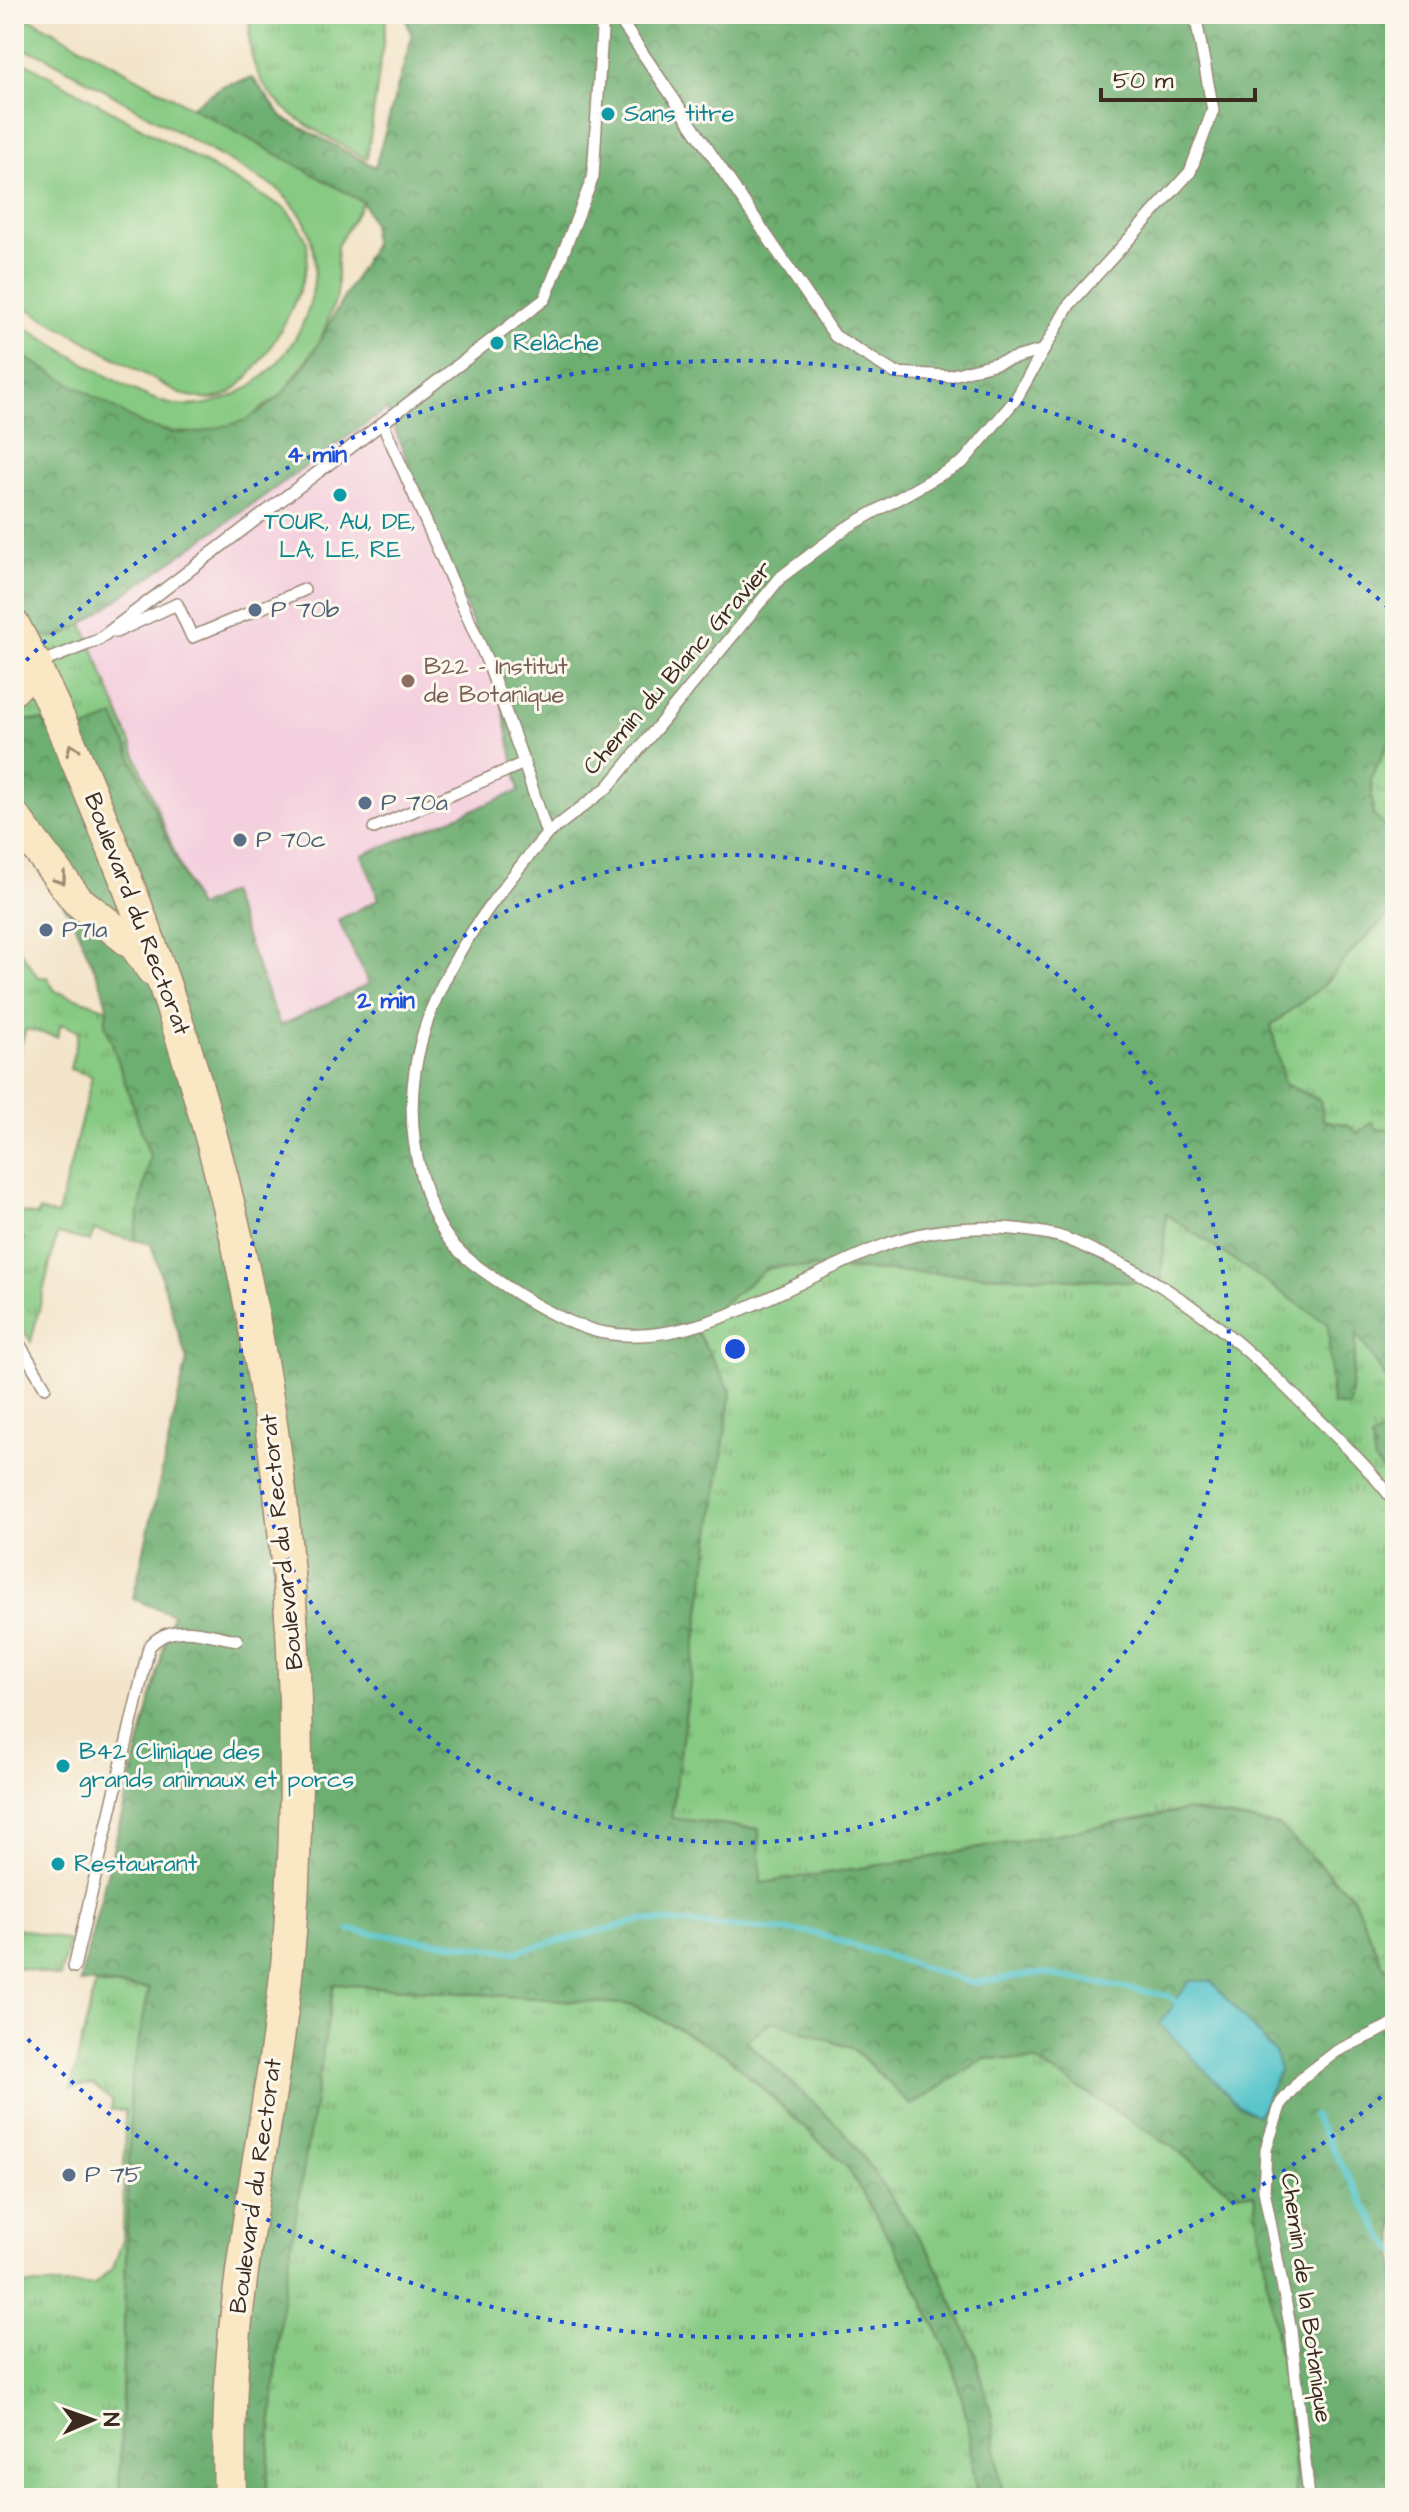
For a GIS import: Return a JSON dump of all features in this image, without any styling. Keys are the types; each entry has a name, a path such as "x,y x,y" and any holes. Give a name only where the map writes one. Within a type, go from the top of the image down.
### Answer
{"main road":[{"name":"Boulevard du Rectorat","path":"14,626 25,662 139,909 182,1030 230,1201 257,1329 288,1551 297,1709 295,1852 289,1940 234,2333 228,2438 230,2498"},
{"path":"14,688 25,662"},
{"path":"14,817 77,900 99,914 145,956 182,1030"}],"lane":[{"path":"98,640 545,299 593,177 603,14"},
{"path":"616,14 835,336 895,373 949,376 1044,350"},
{"name":"Chemin du Blanc Gravier","path":"547,834 608,787 781,577 846,528 963,462 1016,399 1069,305 1190,172 1213,110 1195,14"},
{"path":"383,424 488,663 547,834 450,965 424,1021 411,1088 415,1153 431,1213 458,1255 532,1304 604,1333 681,1332 720,1318 885,1244 929,1233 985,1228 1059,1236 1161,1283 1239,1340 1371,1471 1395,1502"},
{"path":"25,662 73,653 177,604 192,637 304,590"},
{"path":"374,828 524,763"},
{"path":"14,1335 45,1387"},
{"path":"74,1967 149,1647 159,1634 178,1630 237,1640"},
{"name":"Chemin de la Botanique","path":"1309,2498 1291,2330 1264,2190 1266,2149 1281,2103 1302,2078 1337,2051 1395,2023"}],"shaded area":[{"path":"387,409 500,693 520,791 362,855 379,900 338,920 369,984 279,1026 229,893 197,908 83,624"}],"green space":[{"path":"14,14 35,21 363,202 337,246 337,296 320,341 282,394 246,420 197,433 173,432 144,425 14,351 14,321 140,393 175,405 209,404 239,393 266,374 288,349 304,319 313,287 314,254 303,217 278,189 44,56 14,46"},
{"path":"251,14 387,14 367,159 300,120 266,88 255,67 250,43"},
{"path":"404,14 1395,14 1395,730 1371,778 1373,815 1395,834 1395,909 1353,950 1324,985 1271,1025 1284,1084 1320,1100 1323,1120 1348,1125 1358,1134 1372,1122 1376,1129 1395,1130 1395,1392 1357,1334 1349,1407 1332,1405 1328,1324 1166,1214 1161,1283 777,1266 765,1270 694,1327 731,1391 671,1818 759,1829 761,1883 926,1858 1187,1810 1279,1826 1353,1897 1384,1967 1395,1968 1395,1996 1381,2030 1395,2023 1395,2498 1295,2498 1293,2441 1254,2194 1232,2192 1170,2145 1036,2061 985,2058 911,2105 853,2048 773,2021 746,2041 845,2132 931,2254 974,2350 991,2413 1003,2498 977,2498 967,2419 952,2361 909,2272 847,2167 725,2054 634,2005 334,1984 281,2306 266,2498 119,2498 131,2081 149,1989 80,1982 172,1614 133,1599 187,1360 151,1244 134,1240 150,1156 105,1023 108,1009 100,981 72,918 14,827 14,719 43,721 58,742 114,716 197,908 229,892 280,1026 369,984 338,920 379,899 362,855 519,791 500,693 387,409 83,624 57,636 47,637 33,629 14,595 14,351 144,425 173,433 197,433 259,412 282,394 305,366 373,246 372,223 363,202 191,107 224,85 253,78 283,118 375,167 412,36"},
{"path":"14,56 286,209 300,228 306,240 307,257 304,277 295,300 256,368 228,394 210,399 180,394 14,301"},
{"path":"14,595 32,629 59,638 83,624 197,908 114,717 58,742 43,721 14,719"},
{"path":"1395,730 1393,834 1373,815 1371,778"},
{"path":"1395,909 1395,1130 1376,1129 1358,1134 1348,1125 1323,1120 1320,1100 1284,1084 1271,1025 1324,985 1353,950"},
{"path":"14,942 38,977 47,977 55,991 108,1009 105,1023 150,1156 134,1240 94,1230 90,1241 57,1234 31,1342 14,1316 14,1283 24,1239 14,1236 14,1211 37,1216 39,1211 58,1215 92,1076 70,1069 79,1031 61,1024 57,1037 26,1029 19,1051 14,1050"},
{"path":"1166,1213 1329,1324 1349,1406 1357,1333 1393,1394 1392,1422 1375,1462 1395,1483 1395,1968 1384,1967 1353,1897 1279,1826 1187,1810 926,1858 760,1884 671,1819 731,1391 694,1327 765,1270 777,1266 1161,1283"},
{"path":"1395,1419 1395,1483 1375,1462 1371,1439 1393,1426"},
{"path":"17,1928 69,1941 60,1977 14,1966"},
{"path":"333,1984 634,2005 725,2054 847,2167 909,2272 952,2361 967,2419 977,2498 266,2498 281,2306"},
{"path":"95,1985 150,1989 131,2081 119,2498 14,2498 14,2285 94,2285 113,2268 123,2240 125,2110 111,2110 111,2100 92,2084 71,2088"},
{"path":"773,2021 853,2049 911,2105 985,2058 1036,2061 1170,2145 1232,2192 1254,2194 1293,2442 1295,2498 1003,2498 991,2413 974,2350 931,2254 745,2041"}],"water":[{"path":"1189,1981 1211,1981 1276,2054 1279,2071 1258,2116 1238,2105 1160,2024"}],"waterway":[{"path":"349,1930 514,1952 643,1920 815,1933 972,1983 1042,1973 1169,1996 1181,2006"},
{"path":"1313,2115 1384,2238 1395,2250"}],"place":[{"name":"Sans titre","path":"608,114"},
{"name":"Relâche","path":"497,343"},
{"name":"TOUR, AU, DE, LA, LE, RE","path":"340,495"},
{"name":"P 70b","path":"255,610"},
{"name":"B22 - Institut de Botanique","path":"408,681"},
{"name":"P 70a","path":"365,803"},
{"name":"P 70c","path":"240,840"},
{"name":"P71a","path":"46,930"},
{"name":"B42 Clinique des grands animaux et porcs","path":"63,1766"},
{"name":"Restaurant","path":"58,1864"},
{"name":"P 75","path":"69,2175"}]}
